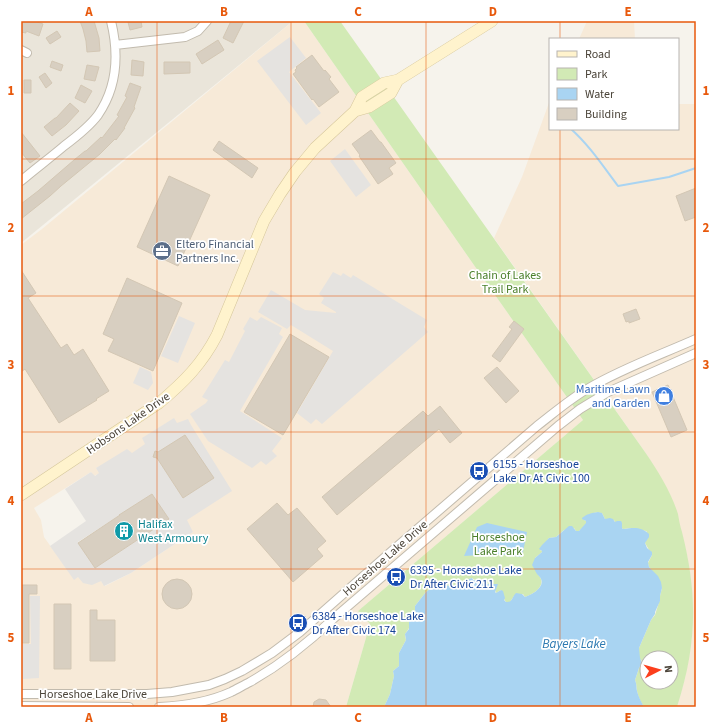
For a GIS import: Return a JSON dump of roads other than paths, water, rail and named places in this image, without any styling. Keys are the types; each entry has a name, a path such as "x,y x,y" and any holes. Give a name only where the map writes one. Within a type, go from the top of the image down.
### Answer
{"street":[{"path":"22,178 78,136 97,116 105,103 114,76 116,62 111,21"},
{"path":"115,45 185,37 198,31 207,21"},
{"name":"Hobsons Lake Drive","path":"21,495 159,403 189,376 201,362 217,335 264,221 295,172 315,148 355,111 370,107 391,93 398,80 492,21"},
{"name":"Horseshoe Lake Drive","path":"21,694 160,693 185,690 209,685 225,679 257,663 300,632 392,550 558,409 586,389 617,373 696,339"},
{"name":"Horseshoe Lake Drive","path":"159,707 177,706 210,700 231,692 262,675 292,655 320,632 333,619 563,422 608,392 696,353"},
{"path":"73,694 73,706"},
{"name":"Horseshoe Lake Drive","path":"21,706 129,707"}],"water":[{"name":"Bayers Lake","path":"598,512 602,513 605,519 610,518 615,522 621,521 623,529 640,529 649,534 649,537 645,543 647,548 652,552 648,562 649,567 658,576 662,588 660,601 639,648 639,668 635,680 638,695 644,707 384,707 390,694 394,676 393,671 399,666 399,653 406,640 405,634 409,629 409,621 415,613 415,606 426,592 433,587 442,585 460,587 472,578 473,580 487,584 498,584 495,592 496,593 501,590 503,591 505,598 504,600 506,602 511,601 516,593 522,594 525,597 528,596 540,588 542,582 532,565 535,558 542,552 539,549 549,538 556,537 569,526 572,526 576,531 579,531 586,523 586,521 582,518 589,514"},
{"path":"487,523 527,532 522,557 497,554 464,556 477,527"}],"waterway":[{"path":"572,130 590,149 618,186 669,177 696,168"}],"place":[{"name":"Eltero Financial Partners Inc.","path":"162,251"},
{"name":"Maritime Lawn and Garden","path":"664,396"},
{"name":"6155 - Horseshoe Lake Dr At Civic 100","path":"479,471"},
{"name":"Halifax West Armoury","path":"124,531"},
{"name":"6395 - Horseshoe Lake Dr After Civic 211","path":"396,577"},
{"name":"6384 - Horseshoe Lake Dr After Civic 174","path":"298,623"}],"park label":[{"name":"Chain of Lakes Trail Park","path":"505,282"},
{"name":"Horseshoe Lake Park","path":"498,544"}]}
